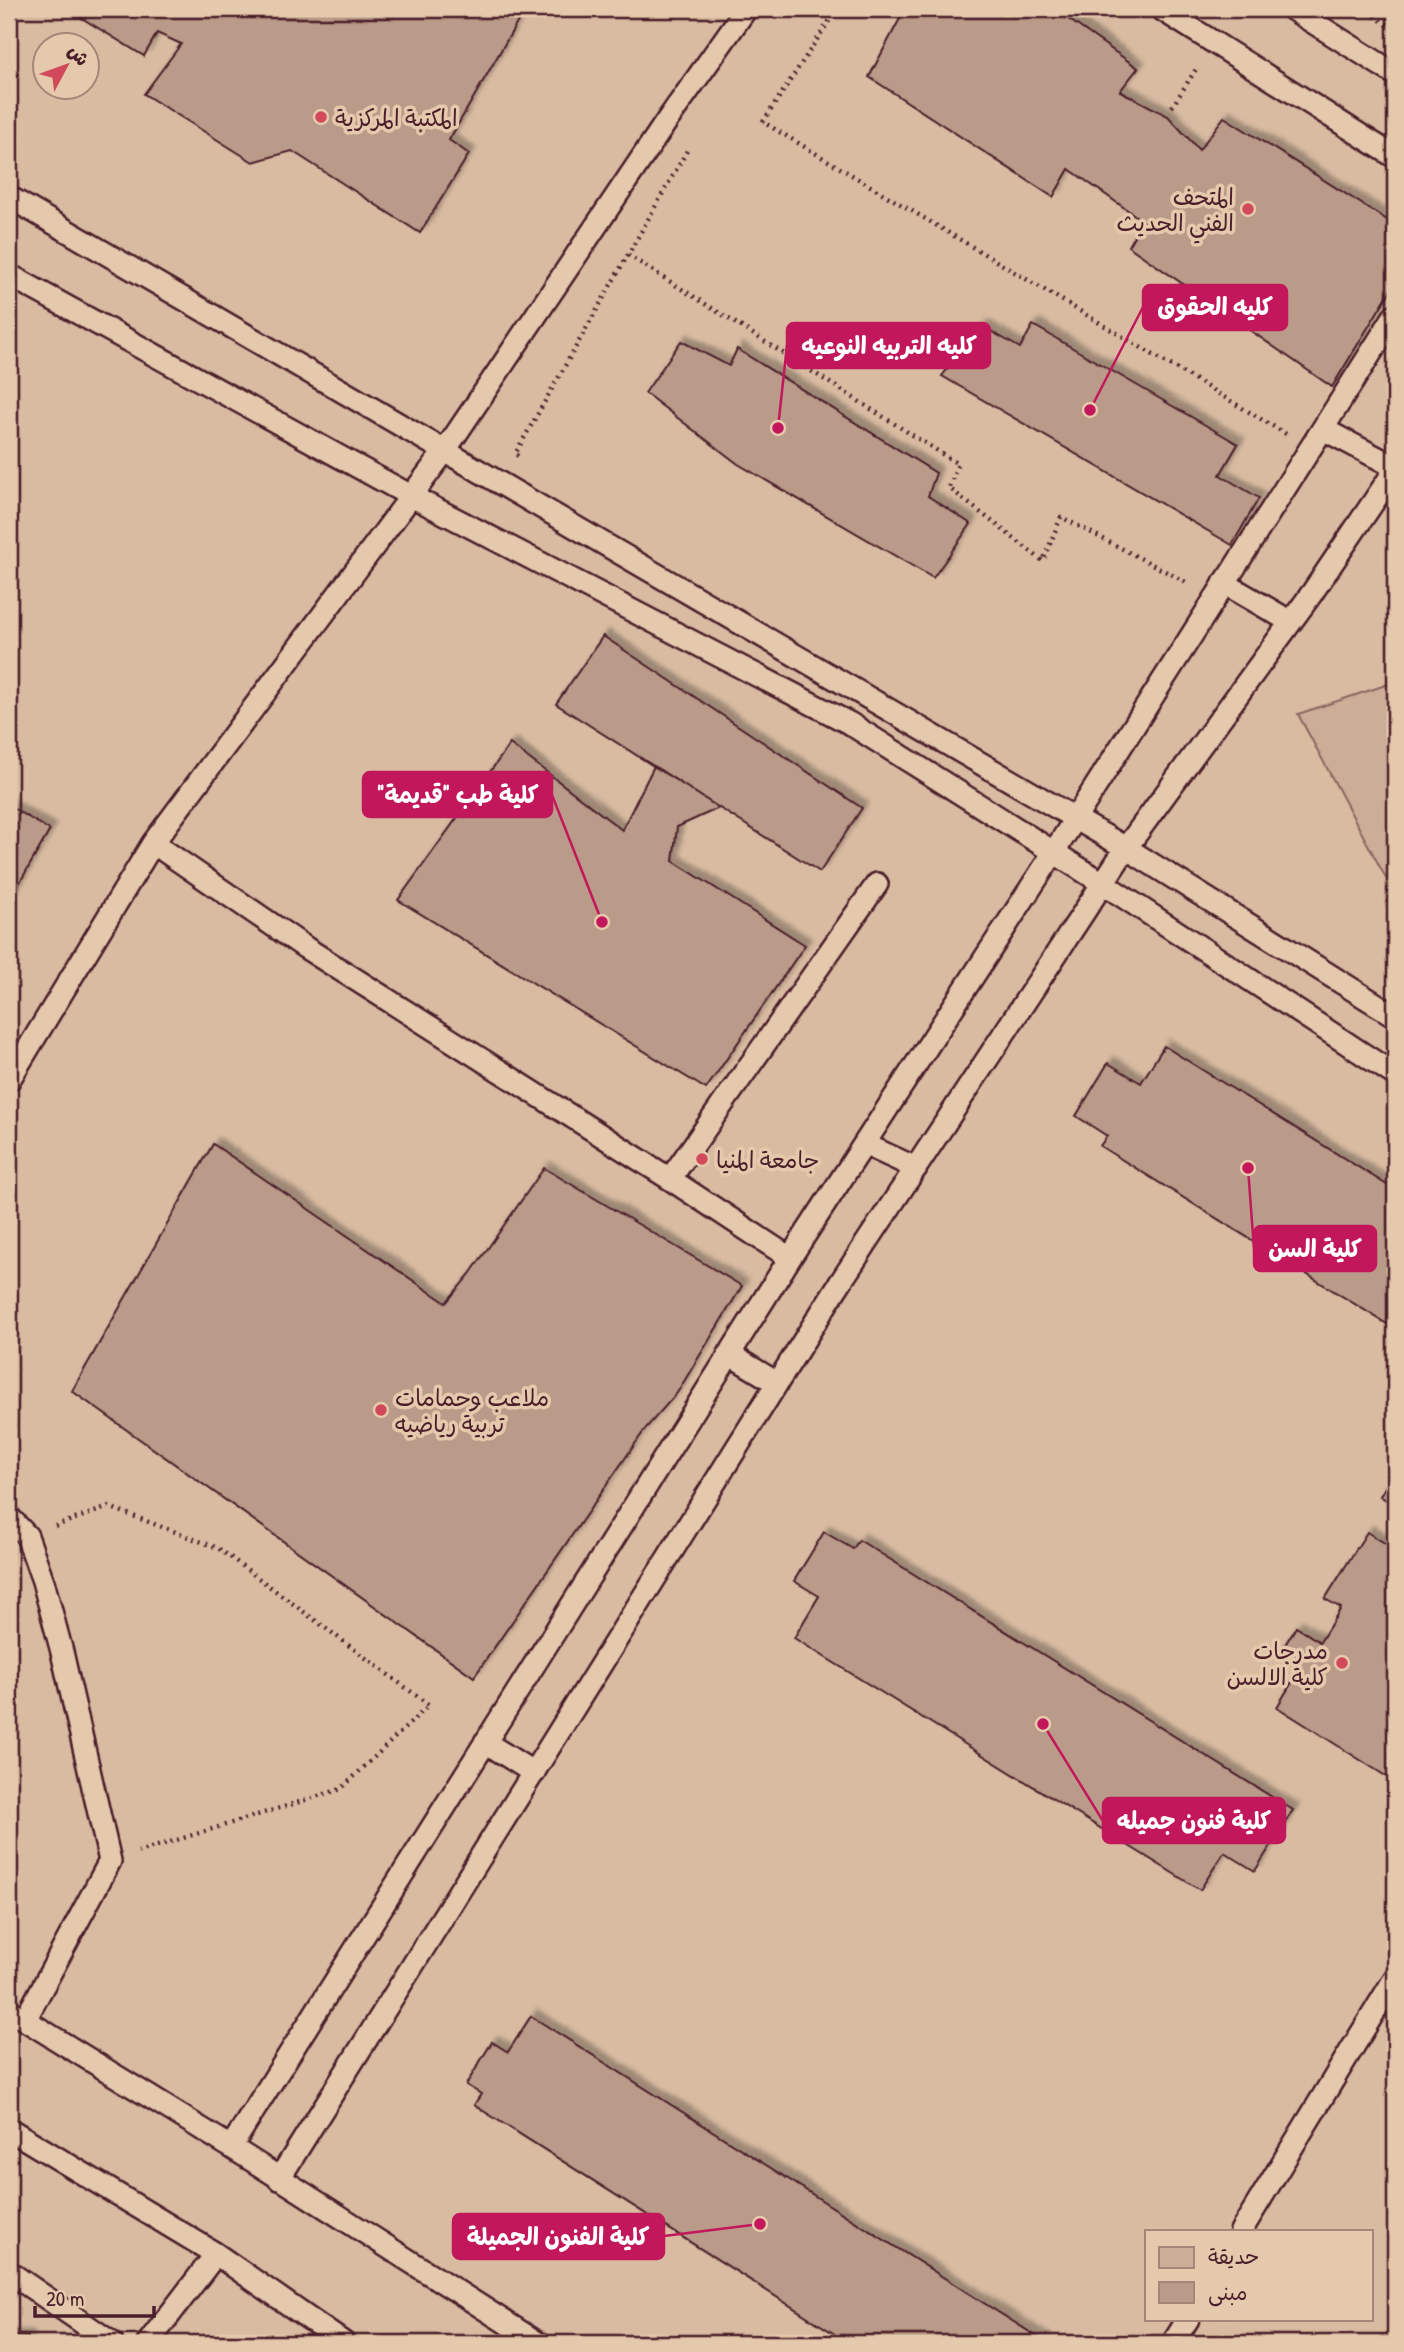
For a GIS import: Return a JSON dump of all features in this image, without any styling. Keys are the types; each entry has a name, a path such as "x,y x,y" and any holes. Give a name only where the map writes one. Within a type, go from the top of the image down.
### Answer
{"lane":[{"path":"9,1080 153,843 444,452 666,122 746,9"},
{"path":"1161,9 1395,157"},
{"path":"1292,9 1395,74"},
{"path":"9,198 1126,848 1395,1016"},
{"path":"9,275 411,496 849,723 1104,884 1395,1075"},
{"path":"230,2147 790,1258 1054,852 1395,315"},
{"path":"279,2179 777,1383 916,1168 1126,848 1291,622 1395,468 1323,429"},
{"path":"1220,590 1291,622"},
{"path":"153,843 306,948 790,1258"},
{"path":"670,1179 877,884"},
{"path":"864,1144 916,1168"},
{"path":"729,1354 777,1383"},
{"path":"9,1517 27,1536 43,1581 62,1651 110,1861 17,2015 538,2343"},
{"path":"485,1742 534,1773"},
{"path":"1242,2230 1395,1978"},
{"path":"9,2129 216,2254 344,2343"},
{"path":"148,2343 216,2254"},
{"path":"9,2272 112,2343"},
{"path":"1173,2343 1187,2320"}],"path":[{"path":"837,9 763,122 1310,448"},
{"path":"1362,9 1395,29"},
{"path":"1172,107 1214,42"},
{"path":"526,461 515,454 690,147"},
{"path":"628,255 958,464 949,488 1043,561 1061,517 1220,590"},
{"path":"27,1536 109,1507 218,1548 429,1705 341,1788 232,1825 110,1861"}],"shaded area":[{"name":"جامعة المنيا","path":"9,9 1395,9 1395,2343 9,2343"}],"green space":[{"path":"1395,682 1395,895 1298,714"}],"building":[{"name":"المكتبة المركزية","path":"67,9 525,9 449,140 469,154 420,233 292,151 253,162 144,94 181,44 157,33 144,56"},
{"name":"المتحف الفني الحديث","path":"905,9 1054,9 1138,68 1120,91 1168,116 1199,150 1224,117 1395,225 1395,283 1332,387 1128,246 1143,221 1069,169 1053,197 869,77"},
{"path":"1033,325 1238,444 1220,475 1259,498 1232,545 942,376 982,326 1020,348"},
{"path":"681,341 729,366 737,349 936,473 928,496 971,524 933,578 738,464 645,393"},
{"path":"603,636 862,808 820,872 556,704"},
{"path":"510,744 622,830 654,766 719,808 677,827 673,861 805,945 706,1089 398,900"},
{"path":"9,806 50,830 9,901"},
{"path":"1164,1046 1395,1190 1395,1329 1100,1146 1107,1136 1076,1116 1108,1063 1141,1083"},
{"name":"ملاعب وحمامات تربية رياضيه","path":"213,1144 446,1303 470,1274 544,1168 742,1286 677,1393 646,1428 474,1677 72,1391"},
{"path":"1395,1470 1395,1506 1380,1496"},
{"path":"824,1532 853,1549 859,1540 1293,1810 1255,1871 1224,1852 1200,1890 794,1638 819,1596 794,1581"},
{"name":"مدرجات كلية الالسن","path":"1367,1532 1388,1545 1395,1533 1395,1782 1277,1707 1300,1669 1278,1656 1296,1627 1320,1642 1341,1608 1325,1599"},
{"path":"531,2016 1047,2343 849,2343 474,2105 481,2094 466,2085 492,2042 508,2052"},
{"path":"9,2336 28,2337 28,2343 9,2343"}],"place":[{"name":"المكتبة المركزية","path":"321,117"},
{"name":"المتحف الفني الحديث","path":"1248,209"},
{"name":"كليه الحقوق","path":"1090,410"},
{"name":"كليه التربيه النوعيه","path":"778,428"},
{"name":"\"كلية طب \"قديمة","path":"602,922"},
{"name":"جامعة المنيا","path":"702,1159"},
{"name":"كلية السن","path":"1248,1168"},
{"name":"ملاعب وحمامات تربية رياضيه","path":"381,1410"},
{"name":"مدرجات كلية الالسن","path":"1342,1663"},
{"name":"كلية فنون جميله","path":"1043,1724"},
{"name":"كلية الفنون الجميلة","path":"760,2224"}]}
